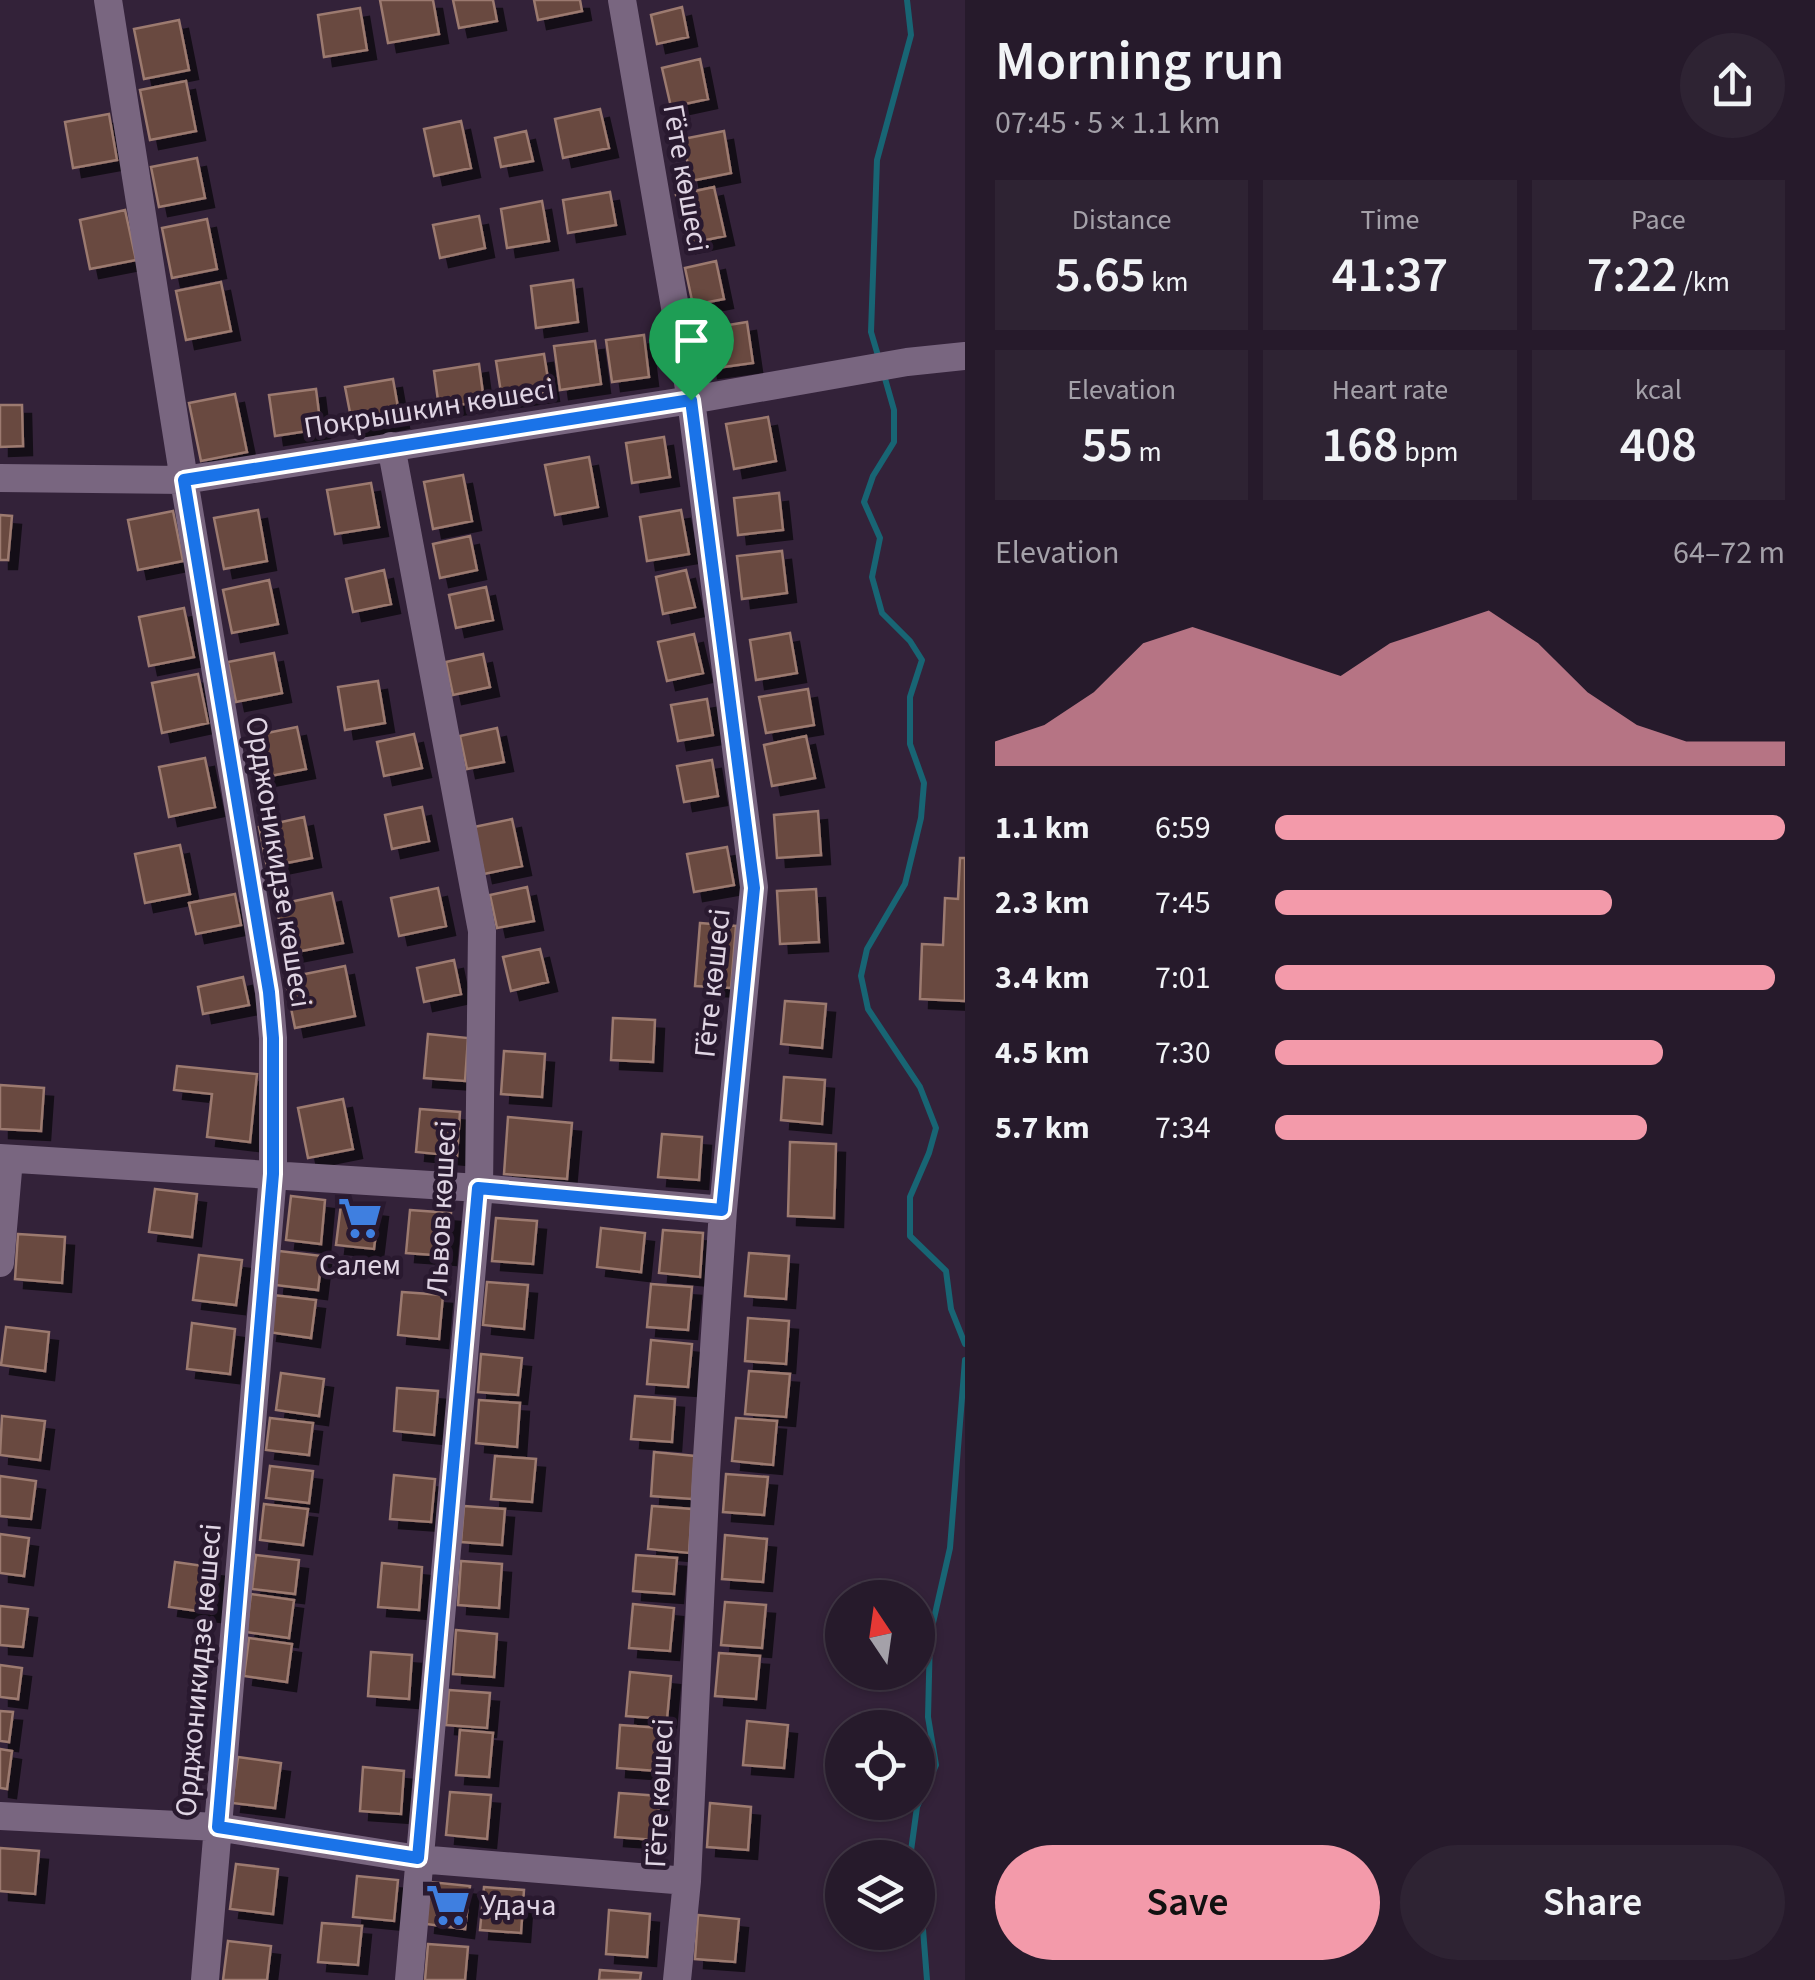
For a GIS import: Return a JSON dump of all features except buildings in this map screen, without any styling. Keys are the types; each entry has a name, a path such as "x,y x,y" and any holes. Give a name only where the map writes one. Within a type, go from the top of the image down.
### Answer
{"street":[{"name":"Орджоникидзе көшесі","path":"108,0 269,992 273,1038 273,1174 205,1980"},
{"name":"Гёте көшесі","path":"622,0 691,400 754,888 722,1210 687,1881 678,1980"},
{"name":"Покрышкин көшесі","path":"0,478 184,480 965,356"},
{"name":"Львов көшесі","path":"391,446 482,931 478,1188 409,1980"},
{"path":"0,1264 4,1159 478,1188 722,1210"},
{"path":"0,1816 218,1827 418,1858 687,1881"}],"waterway":[{"path":"879,359 871,332 877,160 911,35 907,0"},
{"path":"884,375 894,410 894,442 873,476 864,502 880,538 872,577 882,613 910,641 922,660 910,697 910,744 924,783 921,818 905,884 867,949 861,976 868,1009 920,1087 936,1128 910,1197 910,1236 946,1271 951,1309 965,1344"},
{"path":"912,1840 917,1807 936,1765 928,1717 930,1636 950,1548 965,1360"},
{"path":"925,1950 927,1980"}],"place":[{"name":"Салем","path":"360,1218"},
{"name":"Удача","path":"448,1905"}],"route":[{"path":"691,400 754,888 722,1210 478,1188 418,1858 218,1827 273,1174 273,1038 269,992 184,480 691,400"}]}
